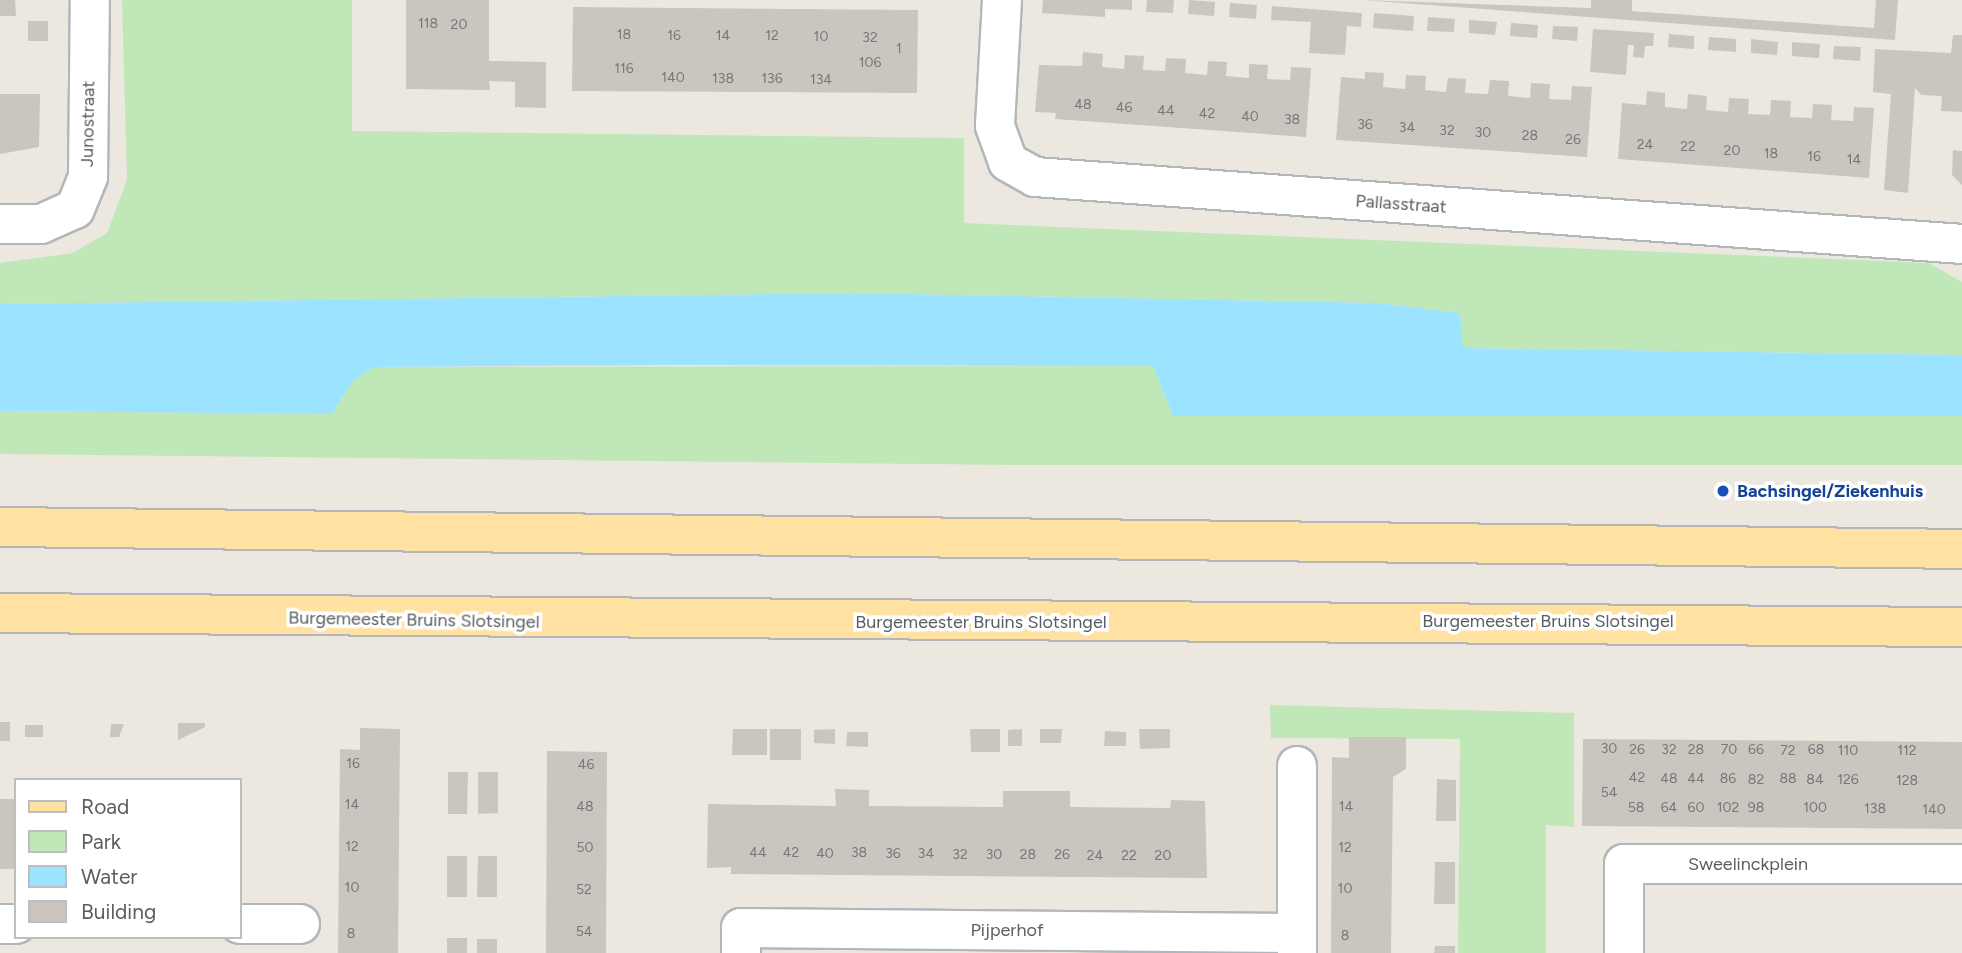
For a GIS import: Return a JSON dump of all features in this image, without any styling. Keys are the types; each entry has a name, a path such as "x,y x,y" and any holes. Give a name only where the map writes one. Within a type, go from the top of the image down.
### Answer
{"main road":[{"path":"0,527 1962,549"},
{"name":"Burgemeester Bruins Slotsingel","path":"0,613 1962,627"}],"street":[{"name":"Junostraat","path":"0,224 41,225 75,209 88,177 90,0"},
{"name":"Pallasstraat","path":"1002,0 995,126 1008,162 1035,177 1962,244"},
{"name":"Pijperhof","path":"741,953 741,928 1297,943 1297,766"},
{"name":"Sweelinckplein","path":"1624,953 1623,864 1962,864"},
{"path":"242,924 300,924"}],"green space":[{"path":"122,0 352,0 352,131 964,138 964,223 1929,263 1962,282 1962,355 1462,348 1460,313 1377,303 852,293 0,304 0,263 73,253 107,233 127,180"},
{"path":"1153,366 1173,416 1962,416 1962,465 1016,465 0,454 0,411 332,414 353,381 373,367"},
{"path":"1270,705 1574,713 1574,827 1546,825 1546,953 1458,953 1460,739 1271,738"}],"water":[{"path":"852,293 1377,303 1460,313 1463,348 1962,355 1962,416 1173,416 1153,366 374,367 353,381 332,414 0,411 0,304"}],"building":[{"path":"0,0 15,0 16,16 0,16"},
{"path":"406,0 489,0 489,61 546,62 546,108 515,107 515,82 489,81 490,90 406,89"},
{"path":"1043,0 1132,0 1132,10 1105,9 1105,17 1042,13"},
{"path":"1147,0 1174,0 1173,13 1146,12"},
{"path":"1189,0 1215,2 1214,16 1188,14"},
{"path":"1362,0 1591,8 1591,0 1632,0 1632,11 1874,28 1876,0 1898,0 1895,40"},
{"path":"1230,3 1257,5 1256,19 1229,17"},
{"path":"1272,6 1362,13 1361,27 1347,26 1345,55 1309,53 1311,22 1271,20"},
{"path":"573,7 918,10 917,93 572,91"},
{"path":"1374,13 1414,16 1413,31 1373,28"},
{"path":"1428,17 1455,19 1454,32 1427,31"},
{"path":"1469,20 1497,22 1495,35 1469,33"},
{"path":"28,21 48,21 48,41 28,41"},
{"path":"1511,23 1538,25 1537,38 1510,36"},
{"path":"1553,26 1578,27 1577,41 1552,39"},
{"path":"1593,29 1654,33 1653,46 1645,46 1644,58 1633,57 1634,45 1628,45 1626,75 1590,72"},
{"path":"1669,34 1694,36 1694,49 1668,47"},
{"path":"1953,35 1962,35 1962,112 1941,111 1942,96 1921,95 1915,88 1908,193 1884,190 1891,94 1873,92 1875,49 1951,53"},
{"path":"1709,37 1736,39 1736,52 1708,50"},
{"path":"1751,39 1778,42 1777,55 1751,53"},
{"path":"1792,42 1820,44 1819,58 1792,56"},
{"path":"1834,46 1861,47 1860,61 1833,59"},
{"path":"1083,52 1103,54 1102,67 1124,69 1125,55 1144,56 1143,70 1165,71 1166,58 1186,59 1185,73 1207,75 1208,61 1227,62 1226,76 1249,78 1249,64 1268,65 1267,79 1290,80 1291,67 1311,68 1306,137 1055,119 1056,113 1035,112 1039,65 1082,66"},
{"path":"1365,72 1384,73 1383,87 1405,89 1406,75 1426,76 1425,90 1446,92 1448,78 1466,79 1465,93 1488,94 1490,80 1509,81 1508,96 1530,98 1531,83 1550,84 1549,99 1571,100 1572,86 1592,87 1587,157 1336,140 1341,77 1365,79"},
{"path":"1647,91 1665,93 1665,107 1687,109 1688,94 1707,96 1706,110 1728,112 1729,98 1749,99 1748,114 1770,115 1771,100 1791,101 1790,117 1812,118 1813,104 1832,105 1831,120 1853,121 1854,107 1874,108 1869,178 1618,159 1622,103 1646,105"},
{"path":"0,94 40,94 39,147 0,154"},
{"path":"1953,150 1962,151 1962,185 1952,175"},
{"path":"0,722 10,722 10,741 0,741"},
{"path":"178,723 205,723 205,727 178,740"},
{"path":"111,724 124,724 119,737 110,737"},
{"path":"25,725 43,725 43,737 25,737"},
{"path":"360,728 400,729 398,953 338,953 340,749 360,750"},
{"path":"733,729 767,729 767,755 732,755"},
{"path":"770,729 801,729 801,760 770,760"},
{"path":"835,729 835,744 814,743 814,730"},
{"path":"970,729 1000,729 1000,752 971,752"},
{"path":"1022,729 1022,746 1008,746 1008,730"},
{"path":"1040,729 1062,729 1061,743 1040,743"},
{"path":"1139,729 1170,729 1170,748 1140,749"},
{"path":"1105,731 1126,732 1126,746 1104,746"},
{"path":"847,732 868,732 868,747 846,746"},
{"path":"1349,737 1406,737 1406,769 1393,777 1391,953 1331,953 1332,757 1349,758"},
{"path":"1583,739 1962,742 1962,829 1582,826"},
{"path":"547,751 607,752 606,953 546,953"},
{"path":"448,772 468,772 467,814 448,814"},
{"path":"478,772 498,772 498,813 478,814"},
{"path":"1437,779 1456,780 1456,821 1436,821"},
{"path":"835,789 869,790 869,806 1003,807 1003,791 1070,791 1070,807 1170,808 1171,800 1205,801 1207,878 731,874 731,867 707,868 708,804 836,806"},
{"path":"0,799 14,799 14,869 0,869"},
{"path":"447,856 467,856 467,897 447,897"},
{"path":"478,856 497,856 497,897 477,897"},
{"path":"1435,862 1455,862 1455,904 1434,904"},
{"path":"447,938 467,938 467,953 447,953"},
{"path":"477,939 497,939 497,953 477,953"},
{"path":"1435,946 1455,946 1455,953 1434,953"}],"place":[{"name":"Bachsingel/Ziekenhuis","path":"1723,491"}]}
